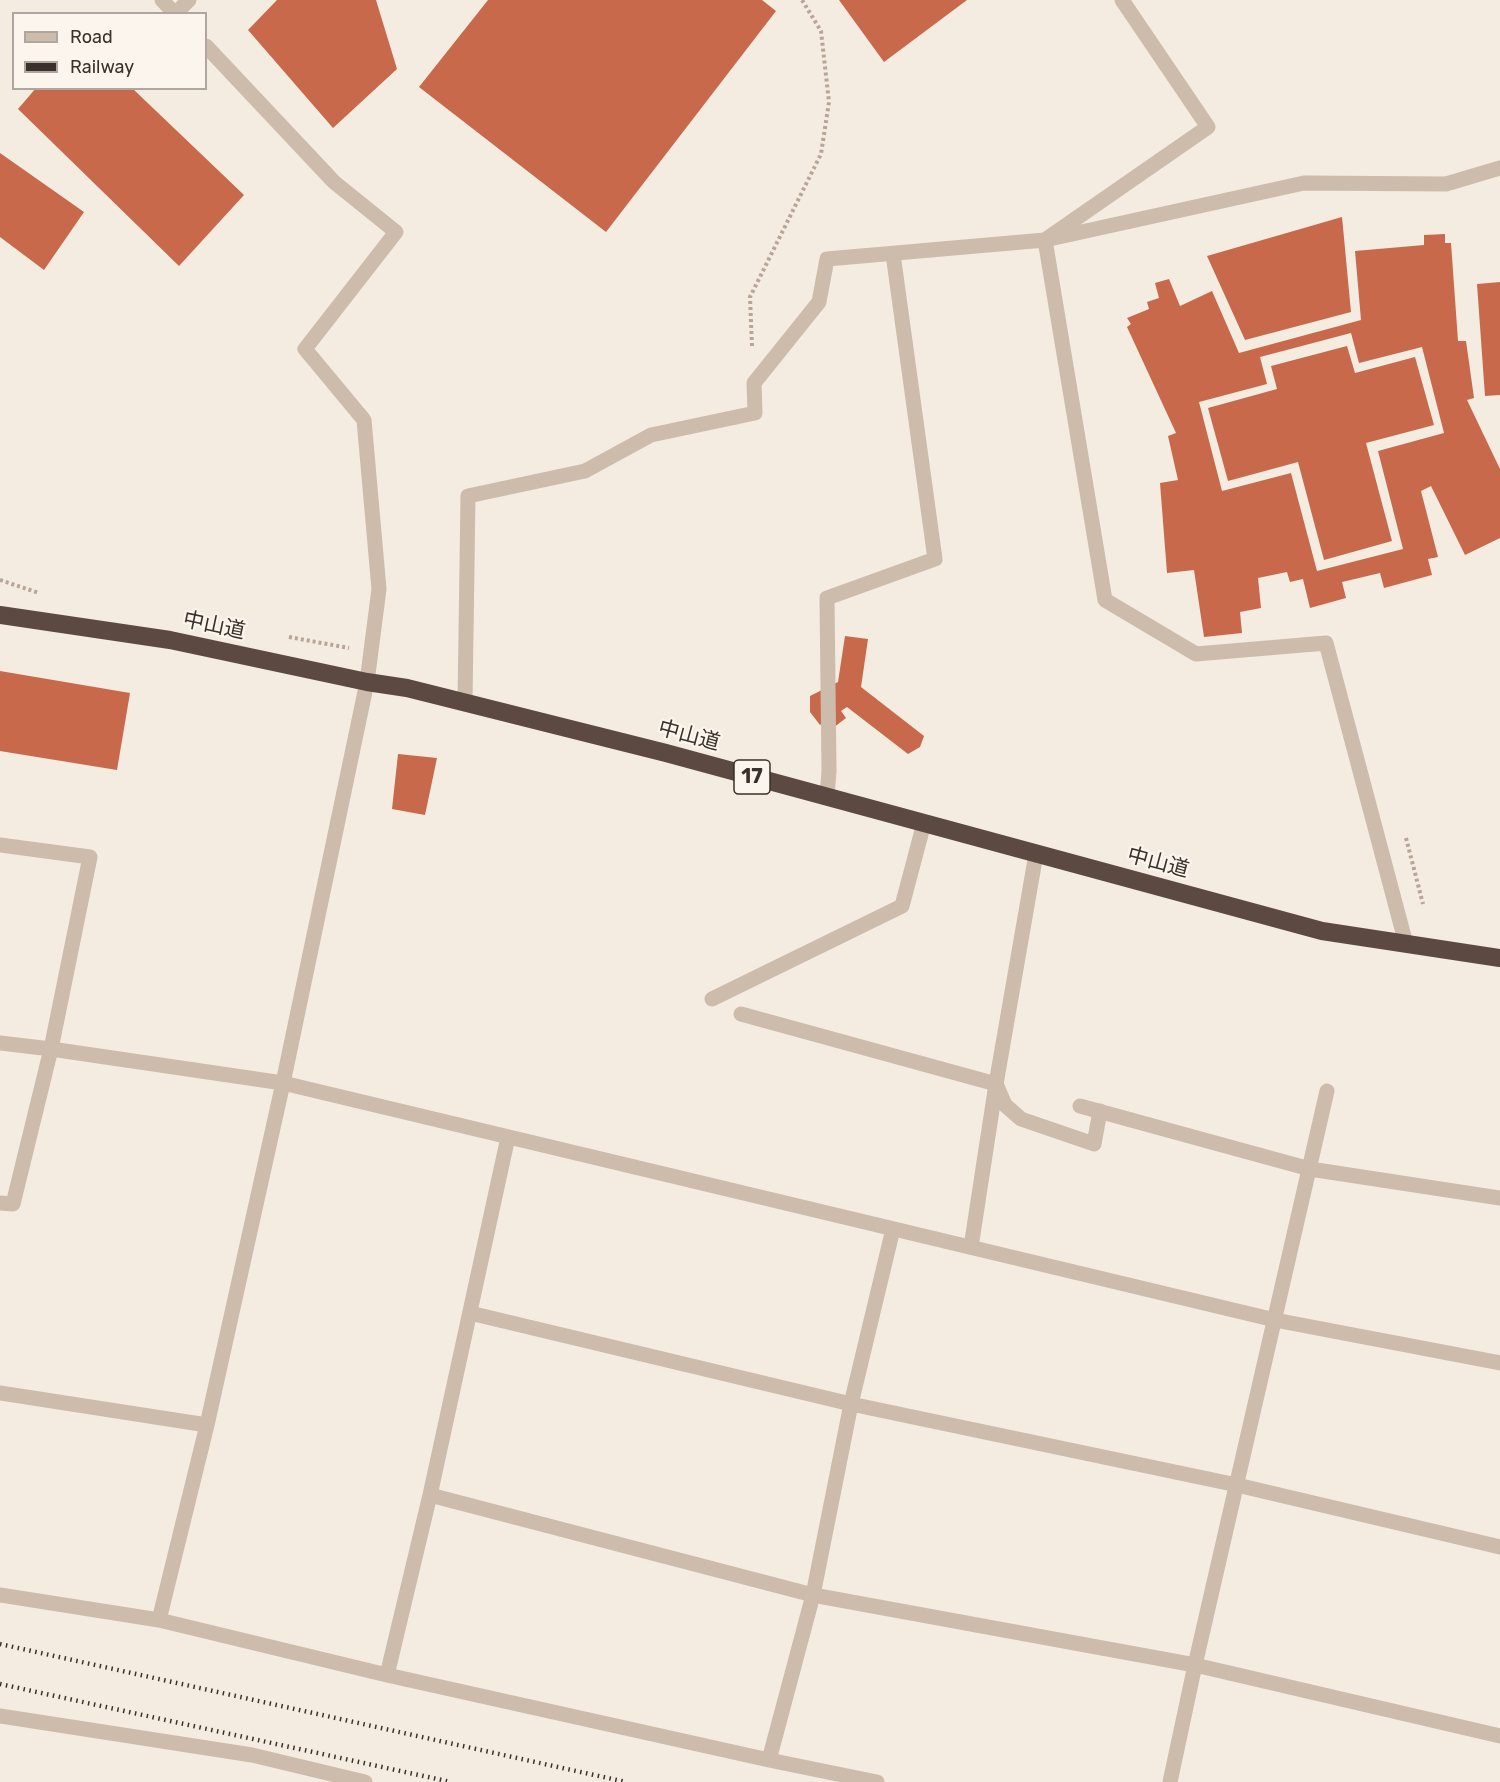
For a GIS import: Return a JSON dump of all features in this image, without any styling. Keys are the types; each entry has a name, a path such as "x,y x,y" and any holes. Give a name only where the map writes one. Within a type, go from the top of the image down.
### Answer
{"highway":[{"name":"中山道","path":"0,615 170,640 367,682 407,688 666,753 1322,931 1500,958"}],"street":[{"path":"162,0 173,12"},
{"path":"177,12 189,0"},
{"path":"1045,240 1208,127 1122,0"},
{"path":"159,1620 207,1425 283,1083 367,682 379,589 364,420 305,349 396,232 334,182 207,47"},
{"path":"465,702 468,496 585,471 651,435 755,413 754,383 819,302 827,259 1045,240 1304,183 1446,184 1500,168"},
{"path":"1045,240 1105,600 1196,654 1326,643 1406,944"},
{"path":"827,797 829,759 827,598 934,559 893,254"},
{"path":"712,999 902,906 924,823"},
{"path":"0,845 90,856 51,1049 13,1204 0,1203"},
{"path":"971,1247 996,1084 1036,854"},
{"path":"741,1014 996,1084"},
{"path":"0,1043 283,1083 1275,1320 1500,1363"},
{"path":"996,1084 1005,1105 1021,1119 1094,1144 1100,1111"},
{"path":"1170,1782 1328,1091"},
{"path":"1080,1106 1310,1169 1500,1198"},
{"path":"387,1675 430,1495 508,1137"},
{"path":"769,1760 813,1595 851,1404 893,1229"},
{"path":"470,1313 851,1404 1237,1485 1500,1547"},
{"path":"0,1393 207,1425"},
{"path":"430,1495 813,1595 1195,1665 1500,1736"},
{"path":"0,1595 159,1620 387,1675 877,1782"},
{"path":"0,1716 252,1755 365,1782"}],"path":[{"path":"754,383 750,297 821,154 829,102 821,32 801,0"},
{"path":"1406,838 1424,911"}],"building":[{"path":"277,0 376,0 397,69 333,128 248,30"},
{"path":"488,0 762,0 776,11 606,232 419,87"},
{"path":"839,0 967,0 884,62"},
{"path":"34,90 134,90 244,195 179,266 18,109"},
{"path":"0,153 84,212 44,270 0,237"},
{"path":"1342,217 1351,312 1245,340 1207,256"},
{"path":"1445,234 1445,243 1451,243 1458,341 1466,341 1474,398 1467,400 1500,469 1500,538 1465,555 1431,486 1421,491 1438,557 1428,559 1432,575 1384,588 1380,573 1342,582 1346,598 1310,608 1303,579 1290,582 1287,572 1258,578 1261,608 1240,612 1242,633 1204,637 1194,570 1167,573 1160,483 1178,480 1168,436 1176,433 1127,327 1131,324 1127,318 1149,309 1147,302 1159,298 1155,283 1169,279 1180,306 1212,291 1239,353 1361,320 1355,251 1424,245 1424,235","holes":["1351,333 1359,363 1422,347 1444,433 1378,451 1403,549 1317,571 1291,473 1222,491 1199,402 1267,384 1260,357"]},
{"path":"1500,282 1500,395 1485,396 1477,284"},
{"path":"1347,346 1355,373 1415,357 1434,425 1366,443 1392,541 1324,560 1298,462 1228,481 1208,408 1277,389 1271,366"},
{"path":"845,636 868,639 861,687 924,736 920,747 908,754 847,707 841,711 846,718 833,728 827,720 820,725 810,712 810,696 838,682"},
{"path":"0,671 130,693 117,770 0,751"},
{"path":"398,754 437,758 425,815 392,809"}],"railway":[{"path":"0,1644 626,1782"},
{"path":"0,1684 451,1782"}]}
